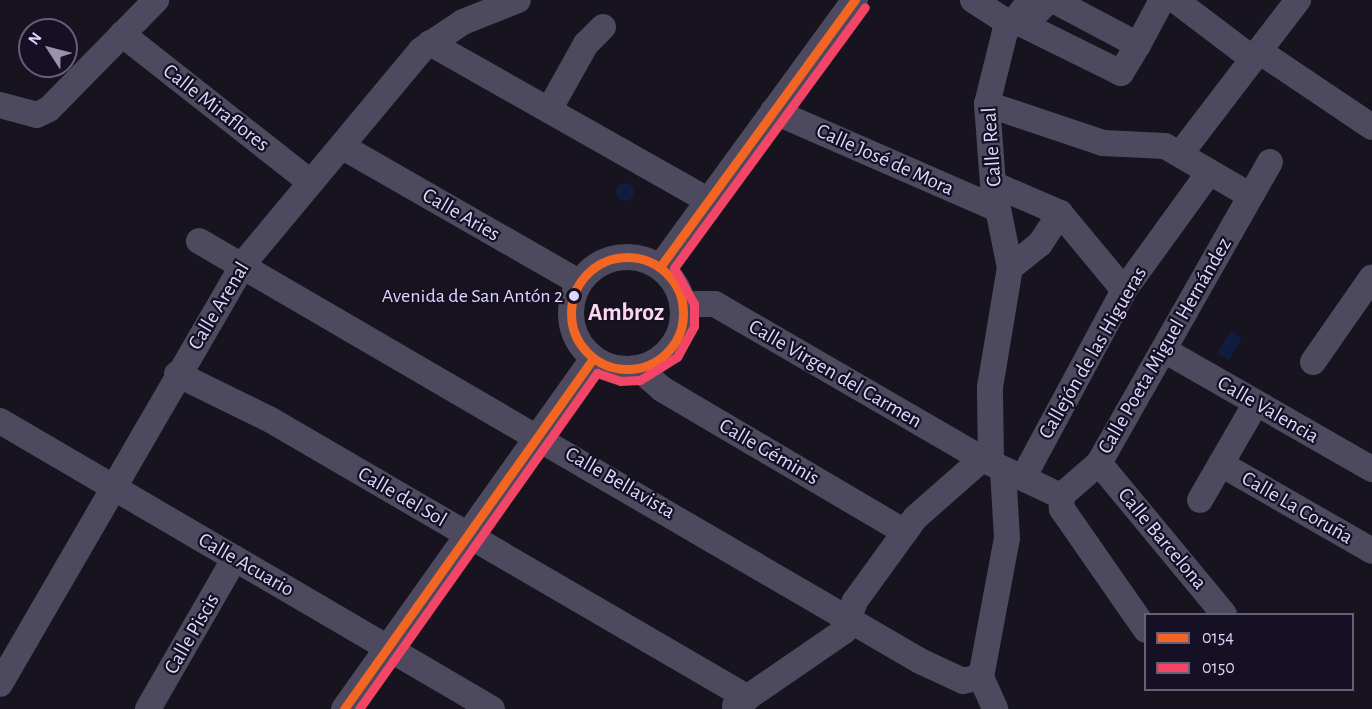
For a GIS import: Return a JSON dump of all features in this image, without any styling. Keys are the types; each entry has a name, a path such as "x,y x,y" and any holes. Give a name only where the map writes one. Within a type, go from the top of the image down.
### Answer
{"street":[{"path":"0,105 37,115 49,109 156,0"},
{"name":"Calle Arenal","path":"0,684 114,488 177,374 243,264 310,182 343,147 430,43 463,22 518,0"},
{"path":"660,267 855,0"},
{"path":"973,0 1010,24"},
{"name":"Calle Real","path":"981,677 1007,538 990,387 1010,268 995,196 987,104 1010,24 1031,0"},
{"path":"1138,45 1051,0 1024,25 1121,74 1138,45 1162,0"},
{"path":"1174,0 1256,55 1372,127"},
{"path":"1181,153 1298,0"},
{"path":"549,110 586,44 603,27"},
{"name":"Calle Miraflores","path":"122,34 310,182"},
{"path":"430,43 709,201"},
{"path":"987,104 1103,143 1165,146 1181,153 1209,174 1251,196"},
{"name":"Calle José de Mora","path":"773,111 995,196 1060,213"},
{"name":"Calle Aries","path":"343,147 579,282"},
{"name":"Calle Poeta Miguel Hernández","path":"1061,496 1099,463 1270,162"},
{"name":"Callejón de las Higueras","path":"1000,467 1124,290 1209,174"},
{"path":"1010,268 1040,244 1060,213 1124,290"},
{"name":"Calle Bellavista","path":"200,241 963,681 981,677"},
{"path":"614,258 638,258 660,267 682,304 673,344 657,360 638,368 614,367 593,358 571,325 572,298 579,282 614,258"},
{"path":"1313,362 1372,277"},
{"name":"Calle Virgen del Carmen","path":"682,304 715,304 1000,467"},
{"name":"Calle Valencia","path":"1164,350 1372,469"},
{"path":"344,709 536,434 593,358"},
{"name":"Calle Géminis","path":"638,368 662,389 904,532"},
{"name":"Calle del Sol","path":"177,374 269,419 466,534 740,705"},
{"name":"Calle La Coruña","path":"1200,500 1256,403"},
{"name":"Calle Acuario","path":"0,421 492,709"},
{"name":"Calle Barcelona","path":"1099,463 1222,613"},
{"name":"Calle La Coruña","path":"1221,464 1372,551"},
{"path":"740,705 844,631 852,618 855,602 904,532 1000,467 1061,496 1062,509 1144,627"},
{"name":"Calle Piscis","path":"148,709 235,558"},
{"path":"981,677 994,709"}],"water":[{"path":"625,183 633,188 634,192 629,200 625,201 617,196 616,192 621,184"},
{"path":"1231,330 1242,338 1229,360 1217,354"}],"transit line":[{"name":"0154","path":"660,267 855,0"},
{"name":"0150","path":"359,709 597,373 620,381 640,380 677,357 694,326 694,304 674,268 865,7"},
{"name":"0154","path":"627,257 648,261 667,273 679,292 683,313 679,334 667,353 648,365 627,369 606,365 587,353 575,334 571,313 575,292 587,273 606,261 627,257"},
{"name":"0154","path":"344,709 593,358"}],"place":[{"name":"Avenida de San Antón 2","path":"574,296"}],"district":[{"name":"Ambroz","path":"626,314"}]}
